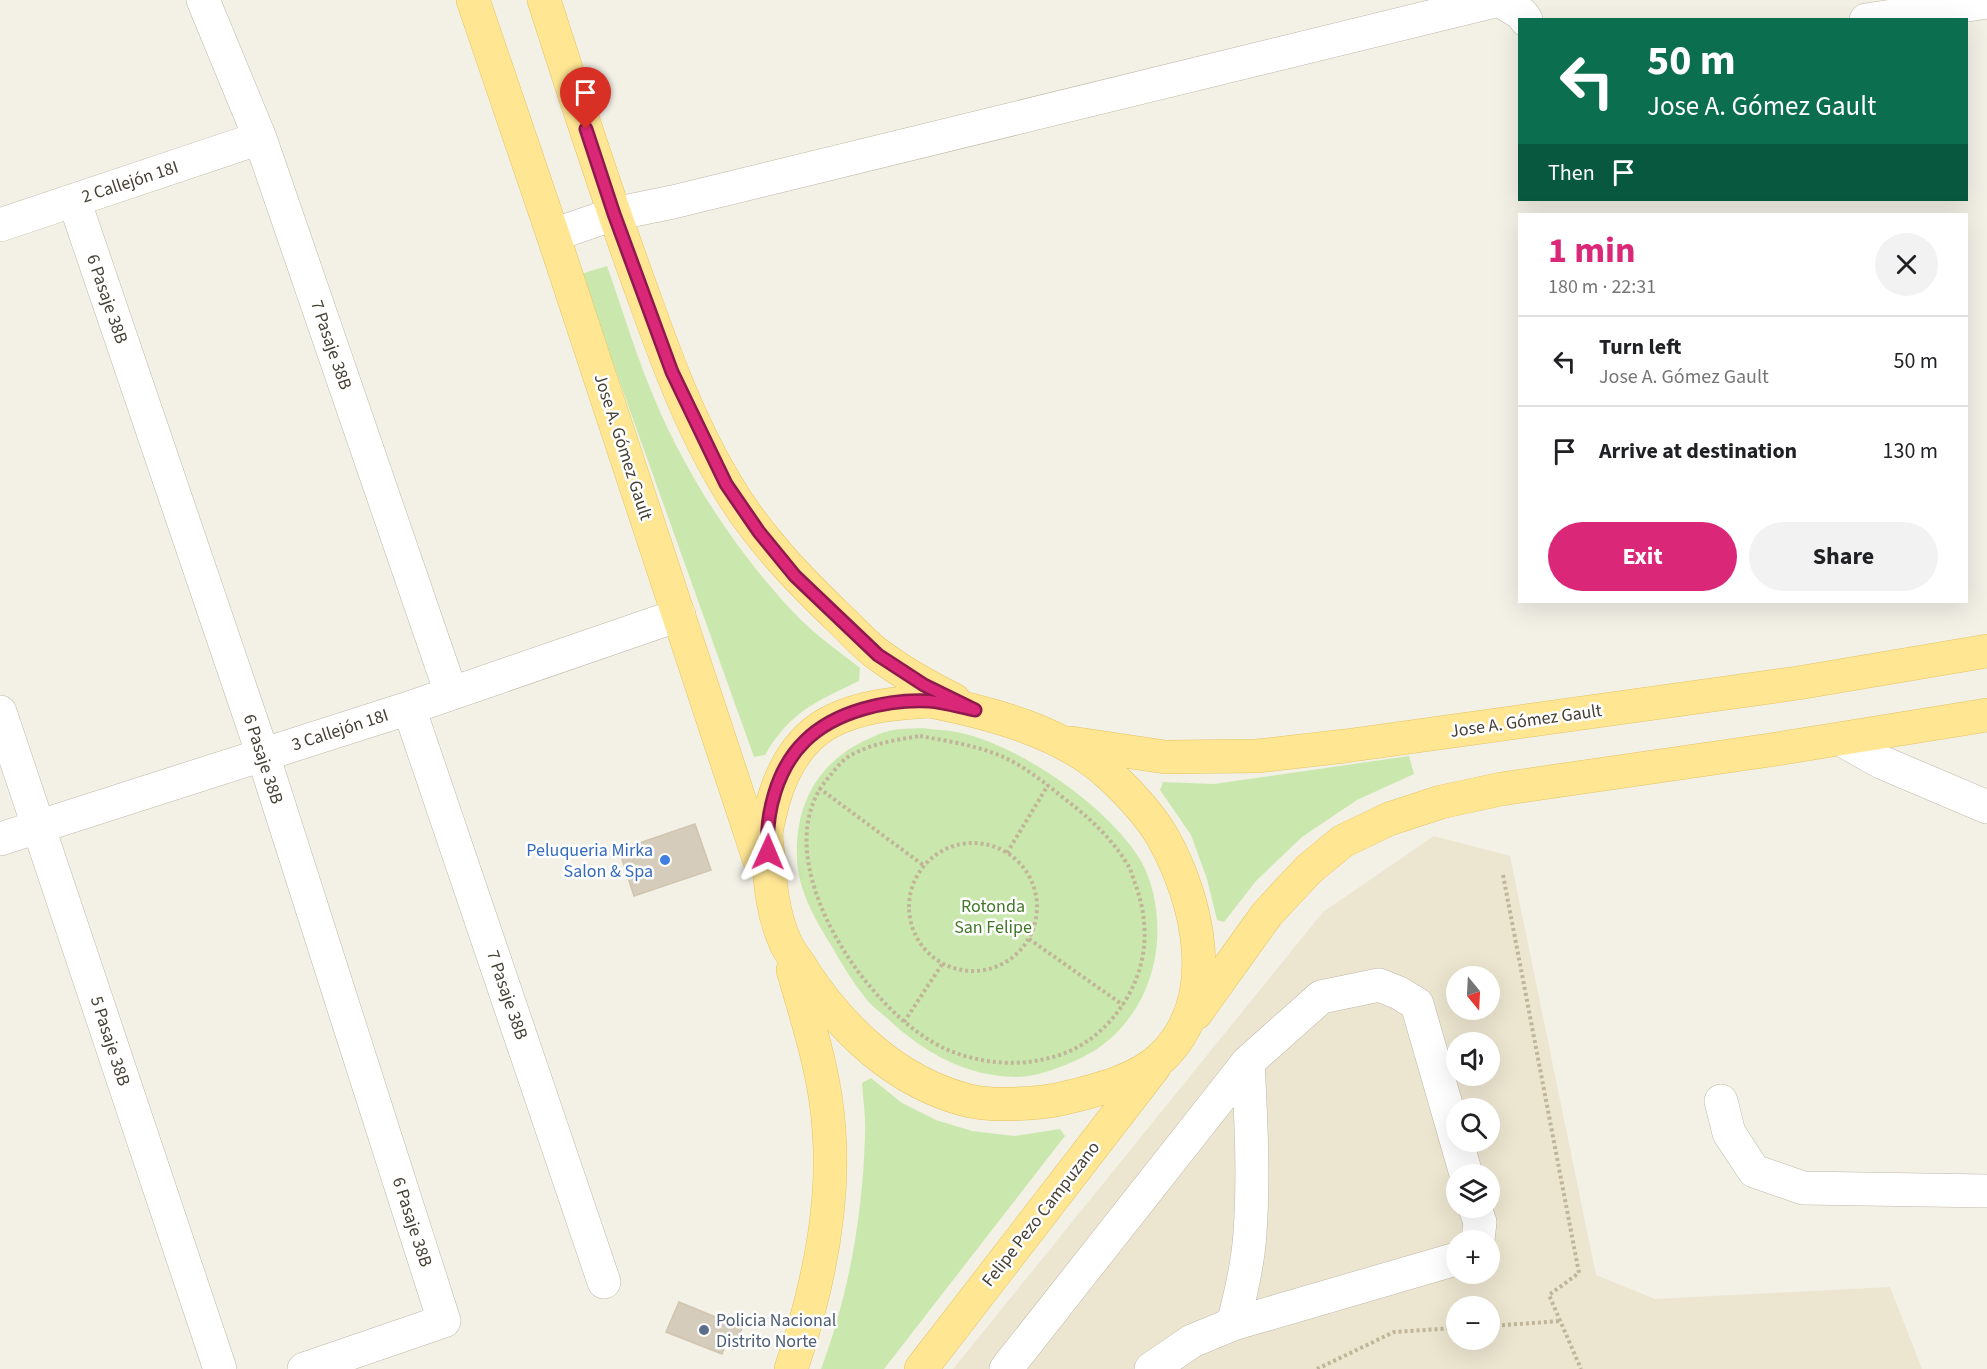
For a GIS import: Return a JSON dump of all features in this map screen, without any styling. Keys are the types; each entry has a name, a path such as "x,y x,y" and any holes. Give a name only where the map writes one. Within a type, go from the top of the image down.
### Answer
{"main road":[{"name":"Jose A. Gómez Gault","path":"473,0 553,235 770,895"},
{"path":"544,0 614,214 676,383 726,484 759,532 795,576 878,655 924,685 975,710 1064,742 1109,774 1143,810 1161,835 1177,866 1196,932 1199,969 1196,997 1185,1030"},
{"name":"Jose A. Gómez Gault","path":"1064,742 1165,757 1257,756 1345,746 1798,683 1987,651"},
{"path":"791,1369 802,1335 830,1197 830,1141 820,1068 787,945 770,895 766,830 785,766 805,741 828,723 861,710 896,703 930,701 975,710"},
{"path":"787,945 817,992 846,1026 887,1063 924,1085 969,1101 1016,1104 1052,1101 1096,1091 1132,1077 1160,1059 1185,1030 1267,914 1310,870 1343,841 1389,819 1441,802 1501,789 1987,715"},
{"name":"Felipe Pezo Campuzano","path":"921,1369 1160,1059"}],"street":[{"name":"7 Pasaje 38B","path":"203,0 260,138 451,693"},
{"path":"553,235 614,214 673,202 1499,0 1525,18"},
{"path":"1879,18 1987,2"},
{"name":"2 Callejón 18I","path":"0,225 260,138"},
{"name":"6 Pasaje 38B","path":"74,200 263,755 444,1321 304,1369"},
{"name":"3 Callejón 18I","path":"0,839 409,708 679,615"},
{"name":"7 Pasaje 38B","path":"409,708 604,1282"},
{"name":"5 Pasaje 38B","path":"0,712 220,1369"},
{"path":"1840,739 1881,762 1987,807"},
{"path":"1006,1369 1248,1062 1321,997 1379,985 1417,1004 1463,1164"},
{"path":"1233,1324 1243,1285 1250,1235 1252,1154 1248,1062"},
{"path":"1720,1101 1729,1134 1754,1171 1803,1188 1987,1191"},
{"path":"1151,1369 1192,1341 1233,1324 1446,1262"}],"path":[{"path":"920,736 962,743 1002,756 1048,785 1089,818 1110,840 1128,864 1139,896 1145,927 1145,954 1136,983 1123,1005 1106,1027 1083,1044 1050,1058 1013,1064 982,1061 946,1049 904,1022 871,990 850,960 825,918 813,885 806,842 809,814 819,788 845,759 878,743 920,736"},
{"path":"1007,853 1048,785"},
{"path":"819,788 923,865"},
{"path":"980,843 1007,853 1018,860 1030,878 1037,897 1036,918 1029,939 1016,955 998,967 977,972 955,969 936,960 920,945 910,926 908,905 912,884 923,865 939,852 959,844 980,843"},
{"path":"1503,875 1579,1273 1549,1295 1581,1369"},
{"path":"1029,939 1123,1005"},
{"path":"904,1022 943,963"},
{"path":"1500,1325 1561,1321"},
{"path":"1317,1369 1394,1332 1446,1329"}],"shaded area":[{"path":"1434,836 1510,856 1596,1275 1655,1299 1890,1287 1922,1369 953,1369 1323,912"}],"green space":[{"path":"607,266 661,414 676,446 712,508 754,567 777,594 807,626 860,668 859,681 829,695 794,718 774,740 765,755 754,757 581,274"},
{"name":"Rotonda San Felipe","path":"922,728 960,733 988,741 1038,767 1064,783 1109,821 1141,861 1152,887 1157,917 1157,946 1151,974 1141,999 1126,1023 1106,1042 1083,1057 1041,1073 1015,1077 997,1076 962,1067 930,1052 901,1031 869,1002 846,971 813,915 800,882 797,839 805,802 813,787 823,772 851,748 881,733"},
{"path":"1409,756 1414,774 1357,800 1302,837 1256,881 1224,922 1217,920 1207,879 1191,835 1160,790 1163,782 1214,784"},
{"path":"871,1078 902,1103 936,1120 972,1131 1014,1136 1060,1129 1065,1136 884,1369 821,1369 847,1283 858,1224 864,1164 865,1121 862,1083"}],"building":[{"name":"Peluqueria Mirka Salon & Spa","path":"695,824 711,870 634,896 619,850"},
{"name":"Policia Nacional Distrito Norte","path":"679,1302 742,1328 733,1349 725,1346 722,1354 666,1332"}],"place":[{"name":"Peluqueria Mirka Salon & Spa","path":"665,860"},
{"name":"Policia Nacional Distrito Norte","path":"704,1330"}],"route":[{"path":"586,129 614,214 672,372 699,433 726,484 759,532 795,576 878,655 924,685 975,710 930,701 896,703 861,710 828,723 805,741 785,766 766,830 768,852"}]}
